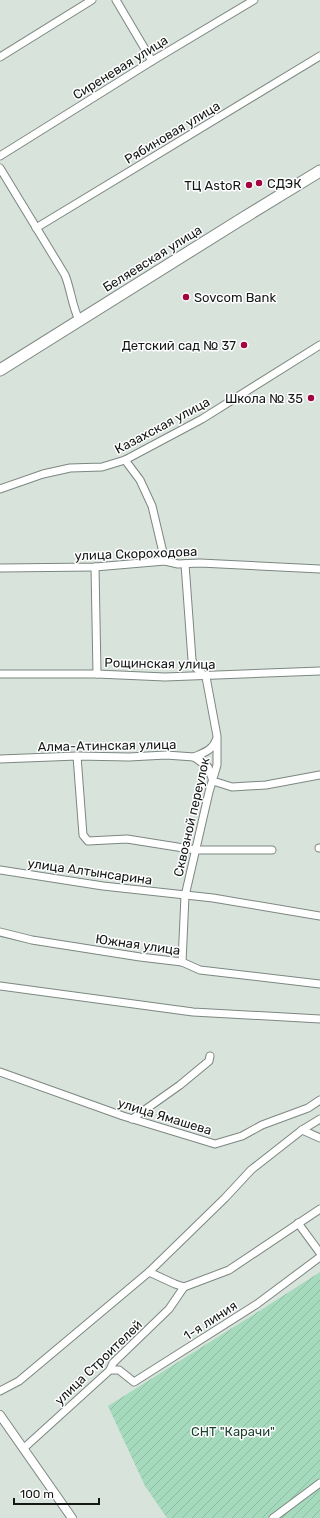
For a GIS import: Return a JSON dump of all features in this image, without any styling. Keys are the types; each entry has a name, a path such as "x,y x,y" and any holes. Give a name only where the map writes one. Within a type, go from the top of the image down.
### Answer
{"main road":[{"name":"Беляевская улица","path":"0,370 320,171"}],"street":[{"path":"0,57 92,0"},
{"path":"116,0 152,61"},
{"name":"Сиреневая улица","path":"0,156 152,61 254,0"},
{"name":"Рябиновая улица","path":"36,228 320,56"},
{"path":"0,168 65,275 70,288 75,312 79,320"},
{"name":"Казахская улица","path":"0,489 43,474 70,468 102,467 125,460 202,419 320,345"},
{"path":"125,460 140,480 152,506 165,562"},
{"name":"улица Скороходова","path":"0,568 95,567 165,562 320,569"},
{"path":"185,564 192,660 196,668 206,677"},
{"path":"95,567 97,674"},
{"name":"Рощинская улица","path":"0,674 97,674 206,677 320,671"},
{"name":"Сквозной переулок","path":"182,962 186,896 217,765 217,736 206,677"},
{"path":"194,757 211,749 215,745 217,736"},
{"name":"Алма-Атинская улица","path":"0,759 166,755 194,757 208,767 213,781"},
{"path":"77,756 83,835 88,840 127,839 196,850 272,850"},
{"path":"213,781 232,787 266,785 320,775"},
{"name":"улица Алтынсарина","path":"0,870 103,886 213,898 320,916"},
{"name":"Южная улица","path":"0,932 32,940 182,962 200,970 320,984"},
{"path":"0,986 193,1012 320,1019"},
{"path":"132,1119 180,1085 209,1061 210,1056"},
{"name":"улица Ямашева","path":"0,1072 132,1119 215,1144 242,1136 262,1124 308,1108 320,1100"},
{"path":"0,1391 19,1381 150,1272 225,1198 251,1170 302,1130 320,1119"},
{"path":"302,1130 320,1138"},
{"path":"150,1272 184,1287 229,1270 320,1208"},
{"path":"298,1223 320,1253"},
{"name":"1-я линия","path":"110,1370 120,1370 134,1382 258,1304 320,1258"},
{"name":"улица Строителей","path":"24,1448 110,1370 113,1363 169,1309 184,1287"},
{"path":"0,1415 72,1518"},
{"path":"273,1518 320,1483"}],"green space":[{"name":"СНТ \"Карачи\"","path":"320,1272 320,1518 167,1518 145,1486 108,1406"}],"place":[{"name":"СДЭК","path":"259,183"},
{"name":"ТЦ AstoR","path":"249,185"},
{"name":"Sovcom Bank","path":"186,297"},
{"name":"Детский сад № 37","path":"244,345"},
{"name":"Школа № 35","path":"311,398"}]}
